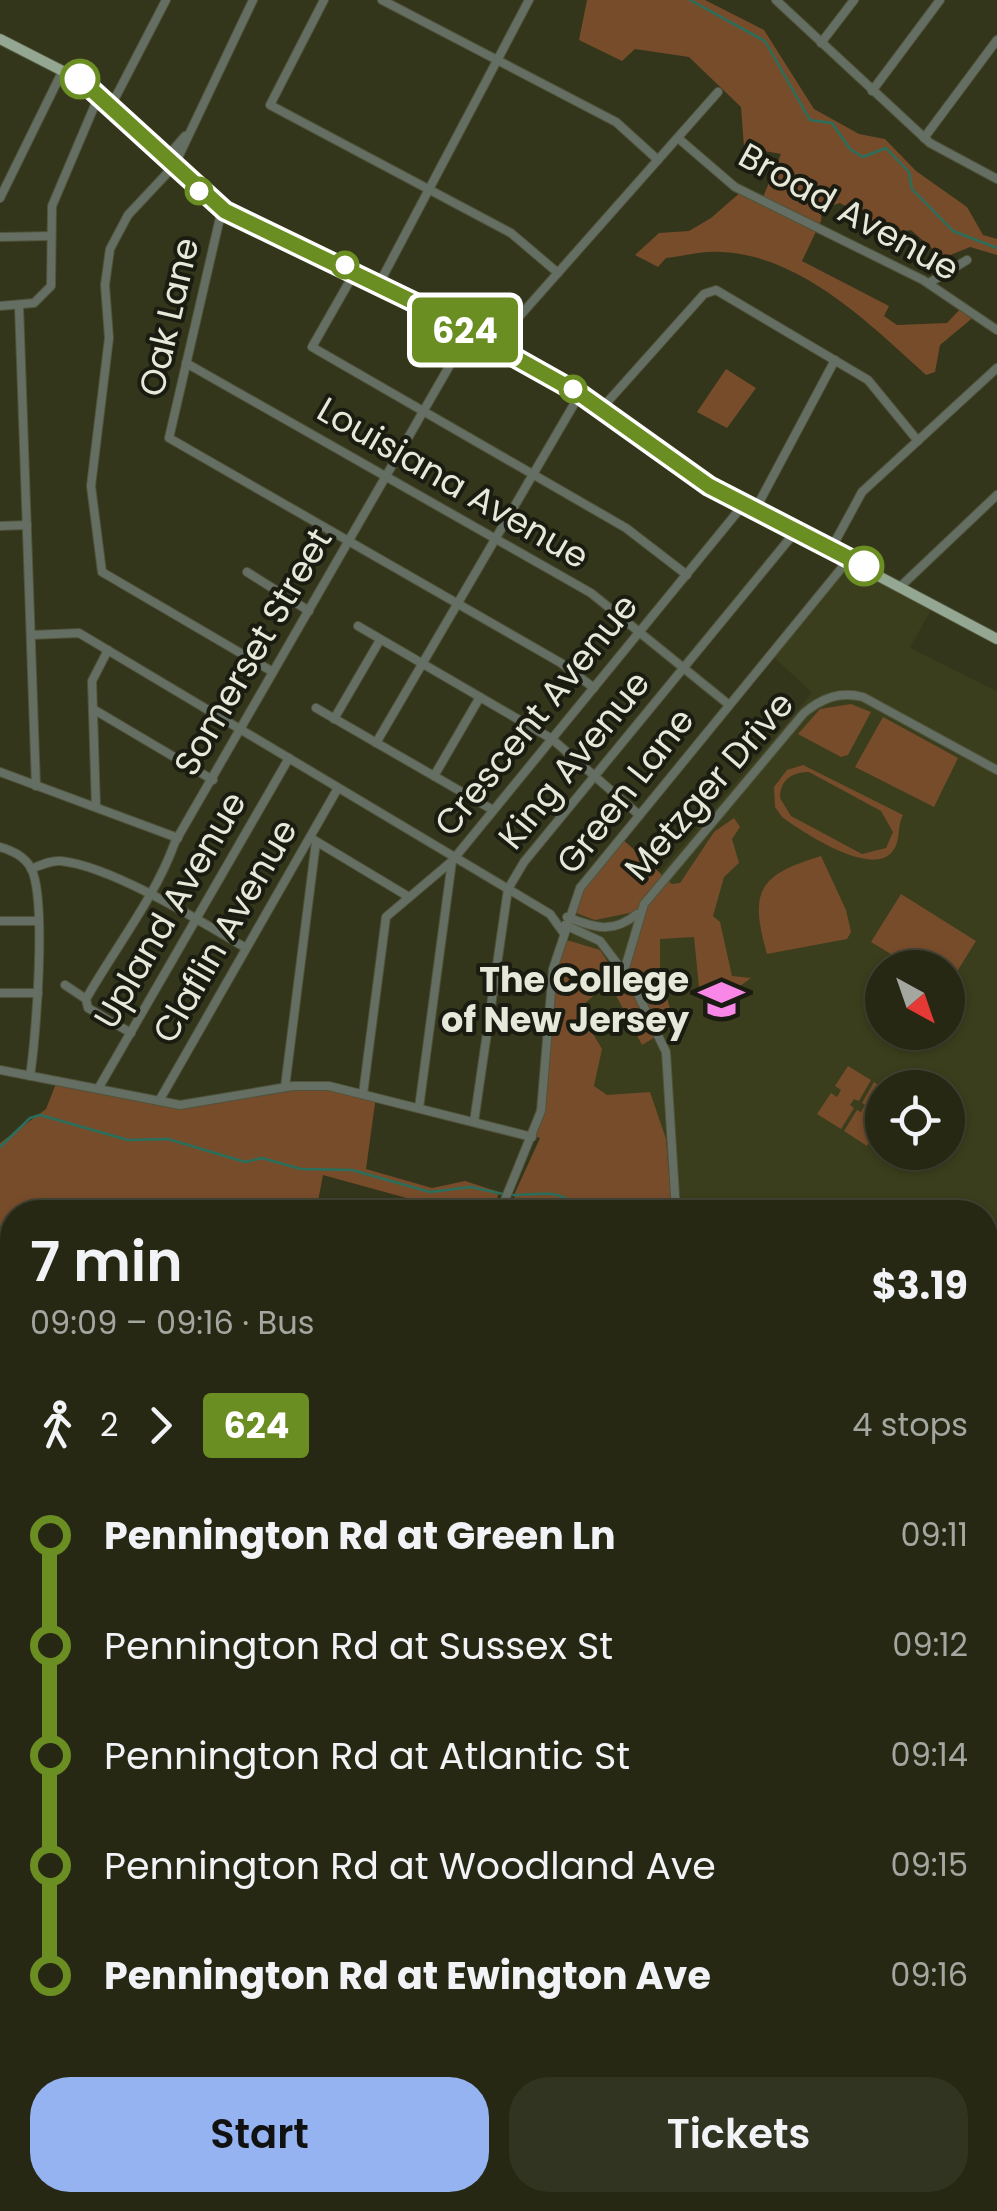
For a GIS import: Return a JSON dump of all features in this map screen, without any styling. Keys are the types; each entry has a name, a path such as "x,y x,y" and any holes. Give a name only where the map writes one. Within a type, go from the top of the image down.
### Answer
{"main road":[{"path":"0,38 100,93 222,209 356,270 494,345 602,408 697,478 997,639"}],"street":[{"path":"112,104 166,0"},
{"path":"254,0 195,125 128,214 107,261 109,338 91,486 102,572 273,672"},
{"path":"324,0 270,105 517,237 558,273"},
{"path":"382,0 616,122 658,160"},
{"path":"380,282 528,0"},
{"path":"776,0 924,138 948,156 996,177"},
{"path":"821,43 854,0"},
{"path":"872,91 940,0"},
{"path":"924,138 997,40"},
{"path":"0,198 62,70"},
{"path":"494,345 718,92"},
{"path":"0,306 34,303 47,293 54,274 54,196 100,93"},
{"name":"Broad Avenue","path":"678,138 735,187 929,284 997,330"},
{"name":"Oak Lane","path":"222,209 169,438 349,541"},
{"path":"0,237 51,236"},
{"path":"929,284 966,260"},
{"path":"356,270 312,347 639,536 686,574"},
{"path":"602,408 706,293 720,291 872,384 918,441"},
{"path":"19,306 36,786"},
{"name":"Somerset Street","path":"86,999 150,895 178,838 469,332"},
{"name":"Crescent Avenue","path":"419,1108 453,859 686,574 750,507 835,360"},
{"name":"Louisiana Avenue","path":"186,363 591,593 728,704"},
{"path":"831,549 862,492 997,368"},
{"path":"376,743 580,394"},
{"path":"901,586 997,494"},
{"path":"0,526 27,525"},
{"name":"King Avenue","path":"474,1122 508,889 594,776 796,531"},
{"path":"349,541 561,663 594,688"},
{"name":"Green Lane","path":"505,1200 544,1100 552,983 566,921 584,882 849,559"},
{"path":"247,572 308,611"},
{"path":"358,626 552,739 638,814"},
{"path":"31,635 79,632 453,859 605,946 626,974 666,1052 675,1200"},
{"path":"334,718 380,640"},
{"path":"96,807 93,676 108,650"},
{"name":"Metzger Drive","path":"626,974 640,910 804,713 820,700 841,694 863,697 997,770"},
{"path":"434,776 480,697"},
{"path":"316,708 493,810"},
{"path":"93,709 212,780"},
{"name":"Upland Avenue","path":"98,1089 289,758"},
{"path":"0,772 178,838"},
{"name":"Claflin Avenue","path":"159,1101 313,840 338,788"},
{"path":"285,1087 313,840 409,898"},
{"path":"0,847 17,854 31,869 38,993 30,1076"},
{"path":"363,1094 386,918 453,859"},
{"path":"31,869 54,862 68,863 150,895 246,948"},
{"path":"550,914 599,928 618,927 640,910"},
{"path":"0,921 36,920"},
{"path":"618,927 630,944"},
{"path":"605,946 630,944"},
{"path":"65,985 86,999 86,1006 131,1032"},
{"path":"0,992 38,993"},
{"path":"0,1070 188,1105 316,1085 532,1137"}],"shaded area":[{"path":"587,0 705,0 764,30 814,109 859,134 885,139 916,171 967,207 983,235 997,239 997,255 970,247 943,258 911,230 893,233 840,203 822,209 821,221 802,261 889,306 884,316 897,325 947,323 963,306 976,315 940,345 935,372 926,375 833,296 779,265 751,256 714,252 666,258 658,267 635,255 659,233 689,231 711,218 742,191 761,202 781,154 744,147 741,107 689,57 635,49 622,61 579,40"},
{"path":"726,369 756,388 727,428 697,412"},
{"name":"The College of New Jersey","path":"851,565 932,608 910,648 997,691 997,1200 651,1200 558,1083 565,952 583,901 621,849 660,872 812,693 774,657"},
{"path":"851,704 871,712 848,755 841,757 798,734 820,709"},
{"path":"883,717 958,758 934,807 855,767"},
{"path":"803,765 903,815 891,853 881,859 853,856 782,817 775,807 774,787 787,770","holes":["809,772 881,811 893,832 886,848 862,854 791,816 780,798 782,786 788,778"]},
{"path":"734,818 740,827 732,839 739,863 724,877 713,916 720,922 732,976 751,978 710,1008 700,997 694,937 660,939 660,969 674,1026 642,1045 609,982 582,1006 583,1017 602,1049 594,1086 607,1095 650,1092 666,1139 671,1200 515,1200 540,1138 530,1134 542,1099 560,938 600,950 617,976 628,970 639,911 595,920 568,910 579,887 619,836 672,884 680,883 714,832"},
{"path":"821,856 846,910 851,932 847,939 767,954 759,915 764,888 783,870"},
{"path":"901,894 976,941 965,959 965,950 884,950 871,942"},
{"path":"848,1066 865,1076 865,1090 859,1101 854,1099 850,1105 854,1108 841,1129 817,1114 831,1093 837,1097 841,1090 835,1086"},
{"path":"57,1081 181,1105 296,1085 376,1096 366,1169 432,1188 465,1181 499,1192 497,1199 414,1200 323,1175 318,1200 0,1200 0,1143 46,1109"},
{"path":"865,1105 865,1145 844,1131 857,1110 861,1112"}],"waterway":[{"path":"690,0 765,41 810,120 832,123 850,149 863,157 886,148 909,172 912,189 953,231 997,248"},
{"path":"0,1147 30,1118 40,1115 128,1140 168,1139 245,1162 262,1158 301,1169 352,1170 430,1192 471,1187 503,1194"},
{"path":"511,1195 557,1195 568,1200"}],"bus line":[{"name":"624","path":"80,79 100,93 198,190 225,211 356,270 430,310 580,394 709,486 864,566"}],"place":[{"name":"The College of New Jersey","path":"722,1000"}]}
